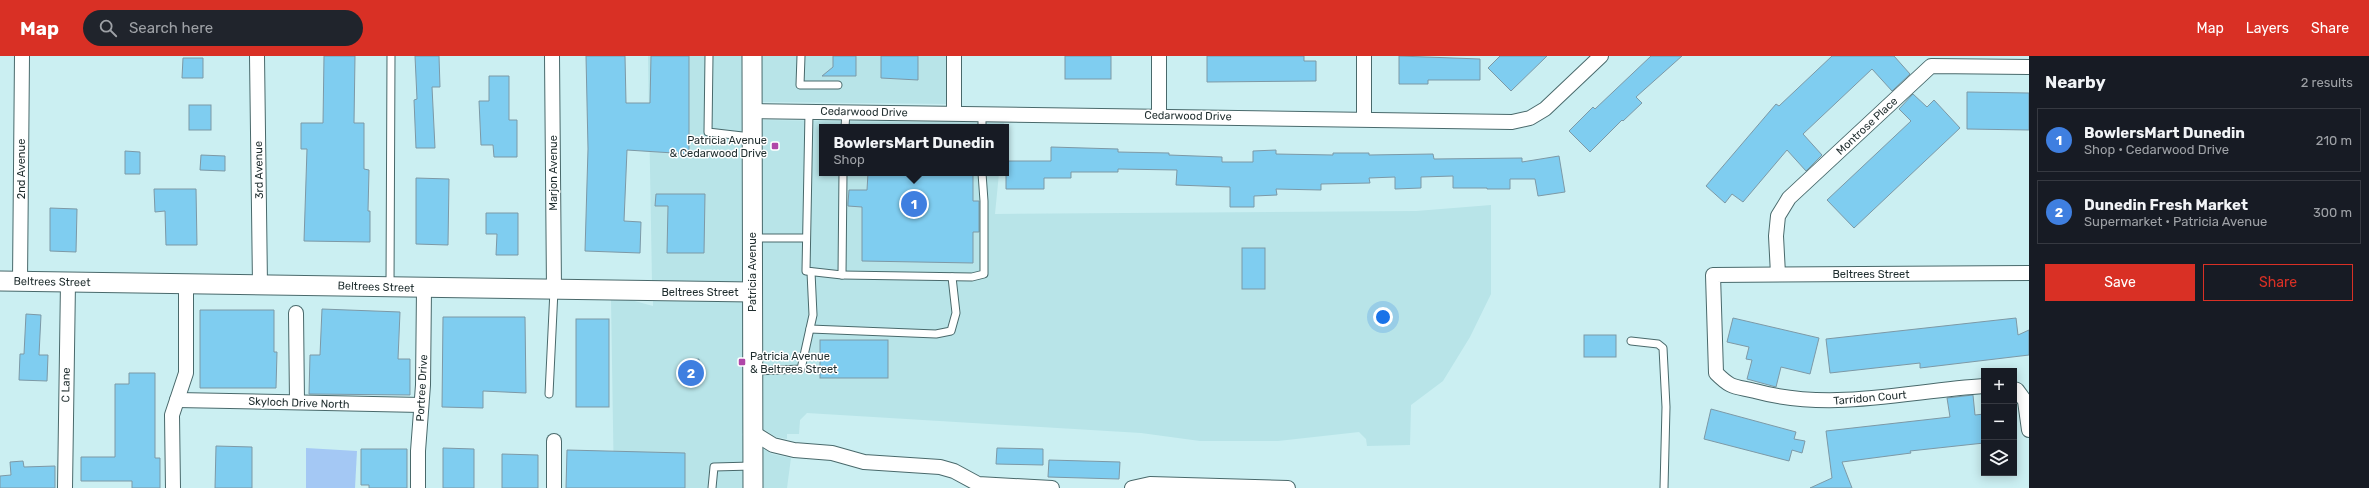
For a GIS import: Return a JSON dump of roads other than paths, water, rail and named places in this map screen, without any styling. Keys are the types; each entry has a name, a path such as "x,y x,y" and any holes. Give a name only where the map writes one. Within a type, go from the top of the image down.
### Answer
{"street":[{"name":"2nd Avenue","path":"20,281 22,56"},
{"name":"3rd Avenue","path":"257,56 260,284"},
{"name":"Marjon Avenue","path":"552,56 554,290"},
{"name":"Patricia Avenue","path":"752,56 753,488"},
{"path":"954,56 954,113"},
{"path":"1159,56 1159,116"},
{"path":"1364,56 1364,119"},
{"name":"Cedarwood Drive","path":"752,111 954,113 982,120 1159,116 1512,122 1530,118 1545,109 1601,56"},
{"name":"Montrose Place","path":"1778,274 1776,236 1778,216 1789,198 1932,61 2029,68"},
{"name":"Beltrees Street","path":"1713,275 2029,273"},
{"name":"Tarridon Court","path":"1713,275 1716,372 1728,385 1773,396 1826,401 1849,401 1981,386"},
{"name":"Beltrees Street","path":"0,281 260,284 424,289 752,292"},
{"name":"C Lane","path":"65,488 68,282"},
{"path":"172,488 172,415 186,373 186,284"},
{"name":"Portree Drive","path":"418,488 424,289"},
{"path":"296,313 297,402"},
{"path":"2017,390 2024,401 2029,430"},
{"name":"Skyloch Drive North","path":"177,400 421,406"},
{"path":"752,432 774,445 794,450 832,453 864,462 940,467 954,471 978,486 1052,488"},
{"path":"554,441 554,488"},
{"path":"1132,488 1150,484 1182,487 1288,488"}],"lane":[{"path":"390,288 391,56"},
{"path":"709,56 708,132 752,137"},
{"path":"800,56 800,85 838,85"},
{"path":"809,112 806,271 842,275 952,277 972,277 984,274 984,201 982,176"},
{"path":"845,124 846,112"},
{"path":"842,275 843,176"},
{"path":"752,238 806,238"},
{"path":"752,371 801,369 813,315 811,272"},
{"path":"810,329 936,334 951,331 956,313 952,277"},
{"path":"549,394 554,290"},
{"path":"1631,341 1658,344 1663,348 1666,407 1664,488"},
{"path":"712,488 714,467 753,466"}],"water":[{"path":"306,448 357,451 355,488 306,488"}],"place":[{"name":"Patricia Avenue & Cedarwood Drive","path":"775,146"},
{"name":"BowlersMart Dunedin","path":"914,204"},
{"name":"Patricia Avenue & Beltrees Street","path":"742,362"},
{"name":"Dunedin Fresh Market","path":"691,373"}]}
